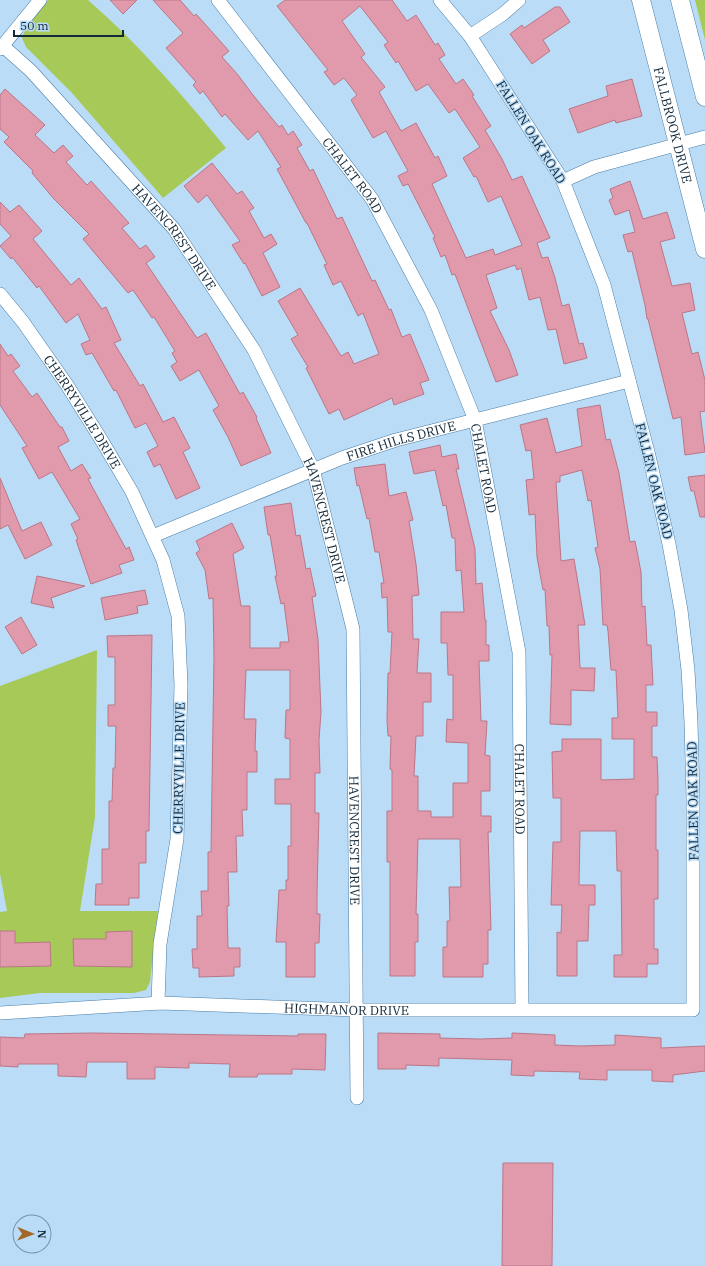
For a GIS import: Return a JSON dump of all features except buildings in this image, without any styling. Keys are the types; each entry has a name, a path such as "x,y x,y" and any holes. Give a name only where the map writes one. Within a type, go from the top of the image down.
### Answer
{"main road":[{"name":"FALLBROOK DRIVE","path":"641,0 705,249"},
{"path":"680,0 705,97"}],"street":[{"path":"2,48 40,0"},
{"name":"CHALET ROAD","path":"218,0 372,199 432,310 475,420 519,652 522,1009"},
{"name":"FALLEN OAK ROAD","path":"440,0 470,36 563,181 604,285 629,381 669,544 681,610 699,798 694,1010"},
{"path":"470,36 503,14 518,0"},
{"name":"HAVENCREST DRIVE","path":"2,48 31,71 174,229 254,350 313,469 353,629 357,1098"},
{"path":"563,181 594,167 705,137"},
{"name":"CHERRYVILLE DRIVE","path":"0,294 23,322 67,385 102,440 132,492 163,560 178,616 180,646 177,840 160,944 158,1003"},
{"name":"FIRE HILLS DRIVE","path":"313,469 396,440 629,381"},
{"path":"153,536 313,469"},
{"name":"HIGHMANOR DRIVE","path":"0,1013 158,1003 356,1010 694,1010"}],"green space":[{"path":"48,0 88,0 143,53 177,90 226,148 163,198 72,93 26,47 22,38 25,30"},
{"path":"695,0 705,0 705,40"},
{"path":"97,650 95,817 80,911 158,911 150,982 146,990 134,993 40,993 0,998 0,912 7,911 0,874 0,686"}]}
